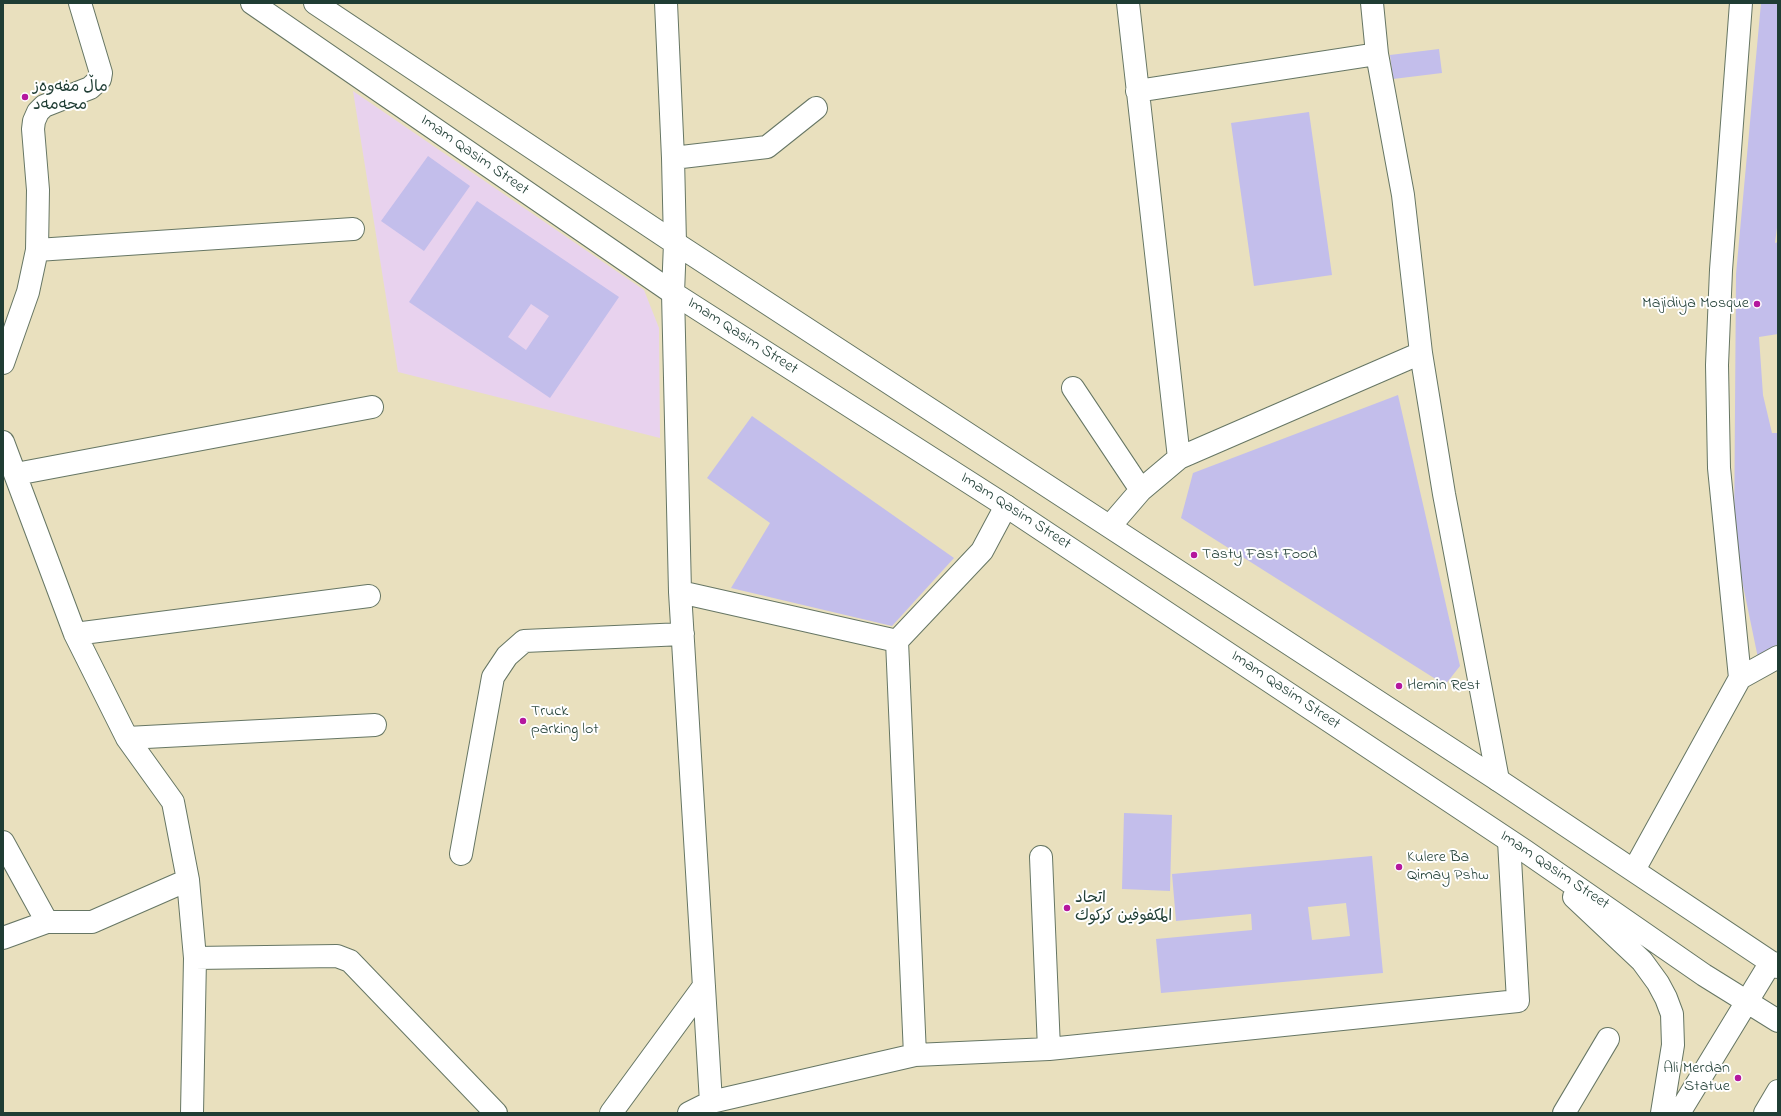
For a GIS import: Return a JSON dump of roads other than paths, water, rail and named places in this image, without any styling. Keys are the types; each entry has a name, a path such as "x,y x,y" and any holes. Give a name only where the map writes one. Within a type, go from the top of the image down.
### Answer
{"street":[{"path":"3,363 28,292 37,250 38,190 33,129 34,121 38,112 44,106 90,88 100,79 101,73 80,3"},
{"name":"Imam Qasim Street","path":"252,3 673,293 1006,506 1517,846 1704,975 1778,1021"},
{"path":"315,3 675,243 1498,780 1774,965 1747,1002 1679,1113"},
{"path":"666,3 673,158 675,243 673,293 680,592 711,1102"},
{"path":"1128,3 1179,458"},
{"path":"1372,3 1377,54 1403,195 1421,353 1444,494 1498,780"},
{"path":"1740,678 1719,468 1717,365 1720,270 1741,3"},
{"path":"1137,91 1377,54"},
{"path":"673,158 767,147 816,108"},
{"path":"37,250 352,229"},
{"path":"1110,526 1140,490 1179,458 1421,353"},
{"path":"1073,388 1140,490"},
{"path":"16,474 372,407"},
{"path":"3,442 76,634 127,738 174,802 188,880 195,958 192,1113"},
{"path":"915,1055 897,641 982,551 1006,506"},
{"path":"680,592 897,641"},
{"path":"76,634 369,596"},
{"path":"461,854 492,677 507,656 524,641 683,634"},
{"path":"1634,870 1740,678 1778,657"},
{"path":"127,738 375,725"},
{"path":"3,842 47,922"},
{"path":"689,1113 711,1102 915,1055 1049,1048 1518,1001 1517,846"},
{"path":"1517,846 1642,961 1658,982 1672,1014 1674,1046 1662,1113"},
{"path":"1041,857 1049,1048"},
{"path":"3,938 47,922 92,922 188,880"},
{"path":"195,958 338,956 350,961 496,1113"},
{"path":"611,1113 704,986"},
{"path":"1564,1113 1608,1039"},
{"path":"1765,1113 1778,1091"}],"place":[{"name":"ماڵ مفەوەز محەمەد","path":"25,97"},
{"name":"Majidiya Mosque","path":"1757,304"},
{"name":"Tasty Fast Food","path":"1194,555"},
{"name":"Hemin Rest","path":"1399,686"},
{"name":"Truck parking lot","path":"523,721"},
{"name":"Kulere Ba Qimay Pshw","path":"1399,867"},
{"name":"اتحاد المكفوفين كركوك","path":"1067,908"},
{"name":"Ali Merdan Statue","path":"1738,1078"}]}
